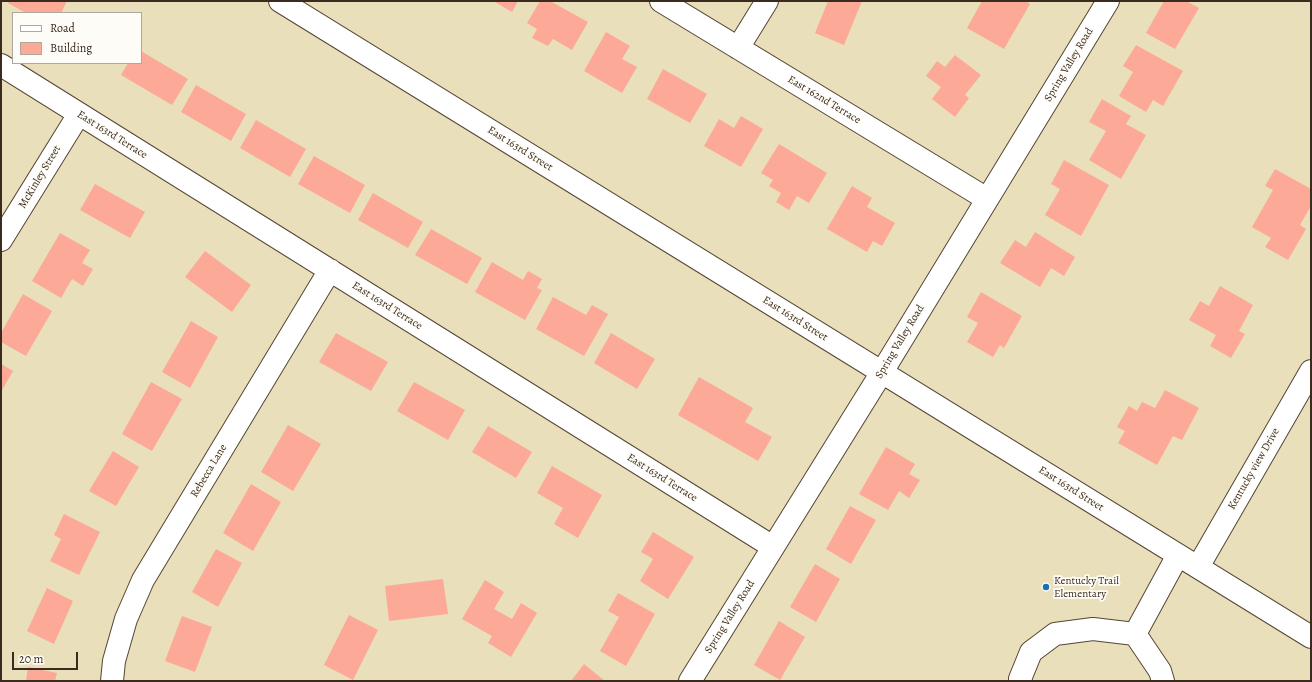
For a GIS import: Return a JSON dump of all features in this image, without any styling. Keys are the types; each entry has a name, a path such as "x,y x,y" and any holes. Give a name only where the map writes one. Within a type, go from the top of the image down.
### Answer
{"street":[{"name":"East 163rd Street","path":"280,1 1311,637"},
{"name":"East 162nd Terrace","path":"661,1 987,199"},
{"path":"738,48 767,1"},
{"name":"Spring Valley Road","path":"690,681 882,372 1108,1"},
{"name":"East 163rd Terrace","path":"1,65 773,547"},
{"name":"McKinley Street","path":"1,240 78,114"},
{"name":"Rebecca Lane","path":"112,681 114,661 126,620 142,580 330,270"},
{"name":"Kentucky view Drive","path":"1198,567 1311,371"},
{"path":"1135,634 1178,555"},
{"path":"1021,681 1020,679 1031,652 1054,634 1093,628 1135,634 1160,672 1163,681"}],"building":[{"path":"9,1 67,1 62,12 24,12 8,3"},
{"path":"493,1 518,1 512,12"},
{"path":"540,1 550,1 588,22 572,50 553,39 548,46 532,38 537,29 527,23"},
{"path":"828,1 862,1 844,45 815,33"},
{"path":"982,1 1026,1 1030,4 1004,49 967,28"},
{"path":"1164,1 1186,1 1199,8 1175,49 1146,33"},
{"path":"606,32 630,46 622,59 637,67 622,93 584,71"},
{"path":"1136,45 1183,71 1163,106 1153,100 1146,112 1119,96 1133,72 1123,66"},
{"path":"142,52 188,79 172,105 121,75 127,64 142,64"},
{"path":"955,55 981,75 965,95 969,98 955,117 932,99 941,87 926,76 937,61 945,67"},
{"path":"663,69 707,94 690,123 647,99"},
{"path":"196,85 246,114 231,141 181,112"},
{"path":"1102,99 1131,116 1126,124 1146,135 1121,179 1089,160 1106,131 1089,122"},
{"path":"741,116 763,129 741,167 704,146 719,119 734,128"},
{"path":"256,120 306,149 290,177 240,148"},
{"path":"779,144 827,173 809,203 797,196 789,210 776,202 781,193 769,186 773,180 761,173"},
{"path":"314,156 365,185 350,213 298,184"},
{"path":"1064,160 1109,185 1081,236 1045,215 1060,189 1051,184"},
{"path":"1275,169 1311,189 1311,206 1300,225 1306,229 1288,260 1265,247 1271,238 1252,227 1273,190 1265,186"},
{"path":"95,184 145,212 130,238 80,210"},
{"path":"852,186 872,198 867,207 895,223 882,246 873,241 867,252 827,229"},
{"path":"373,193 423,222 408,248 358,220"},
{"path":"431,229 482,258 467,284 415,255"},
{"path":"1035,232 1075,257 1064,276 1051,268 1040,287 1000,263 1015,240 1026,247"},
{"path":"60,233 90,250 82,263 93,269 83,286 72,279 61,298 32,281"},
{"path":"205,251 251,285 232,312 185,277"},
{"path":"492,262 523,280 528,271 542,279 537,288 542,290 525,320 475,292"},
{"path":"1220,286 1253,305 1239,331 1245,334 1231,358 1210,346 1216,335 1189,320 1200,301 1209,306"},
{"path":"981,292 1022,316 1004,348 1000,345 993,357 967,342 978,323 967,317"},
{"path":"23,294 52,311 26,356 1,342 1,333"},
{"path":"553,297 586,315 592,305 608,314 584,356 536,329"},
{"path":"191,321 218,337 190,388 162,372"},
{"path":"336,333 388,362 371,391 319,362"},
{"path":"611,333 655,359 637,389 594,363"},
{"path":"1,364 13,371 1,392"},
{"path":"699,377 753,408 745,422 772,437 758,461 678,415"},
{"path":"151,382 182,399 152,451 122,434"},
{"path":"414,382 465,410 448,440 397,411"},
{"path":"1165,390 1199,408 1182,440 1173,436 1157,465 1118,443 1125,431 1117,427 1129,406 1137,411 1142,402 1155,408"},
{"path":"288,425 321,444 293,491 261,472"},
{"path":"488,426 532,452 516,478 472,452"},
{"path":"886,447 915,464 909,474 920,480 909,498 899,491 888,510 859,494"},
{"path":"113,451 139,467 116,506 89,491"},
{"path":"552,466 602,495 578,538 554,524 563,508 537,493"},
{"path":"251,484 281,502 253,551 223,533"},
{"path":"850,506 876,520 851,564 826,549"},
{"path":"64,514 100,532 79,575 50,561 61,539 54,535"},
{"path":"653,532 694,557 668,599 640,581 653,559 641,552"},
{"path":"216,549 242,563 218,607 192,592"},
{"path":"815,564 840,579 816,622 790,607"},
{"path":"443,579 448,614 389,621 385,586"},
{"path":"485,580 504,592 494,609 512,619 521,603 537,613 511,657 488,643 492,636 462,619"},
{"path":"47,588 73,601 54,644 27,631"},
{"path":"618,593 655,614 626,666 600,651 619,617 608,611"},
{"path":"349,615 378,630 353,680 324,665"},
{"path":"182,616 212,627 195,672 165,661"},
{"path":"779,621 805,637 780,680 754,665"},
{"path":"584,664 605,681 571,681"},
{"path":"28,667 57,673 55,681 26,681"}],"place":[{"name":"Kentucky Trail Elementary","path":"1046,587"}]}
